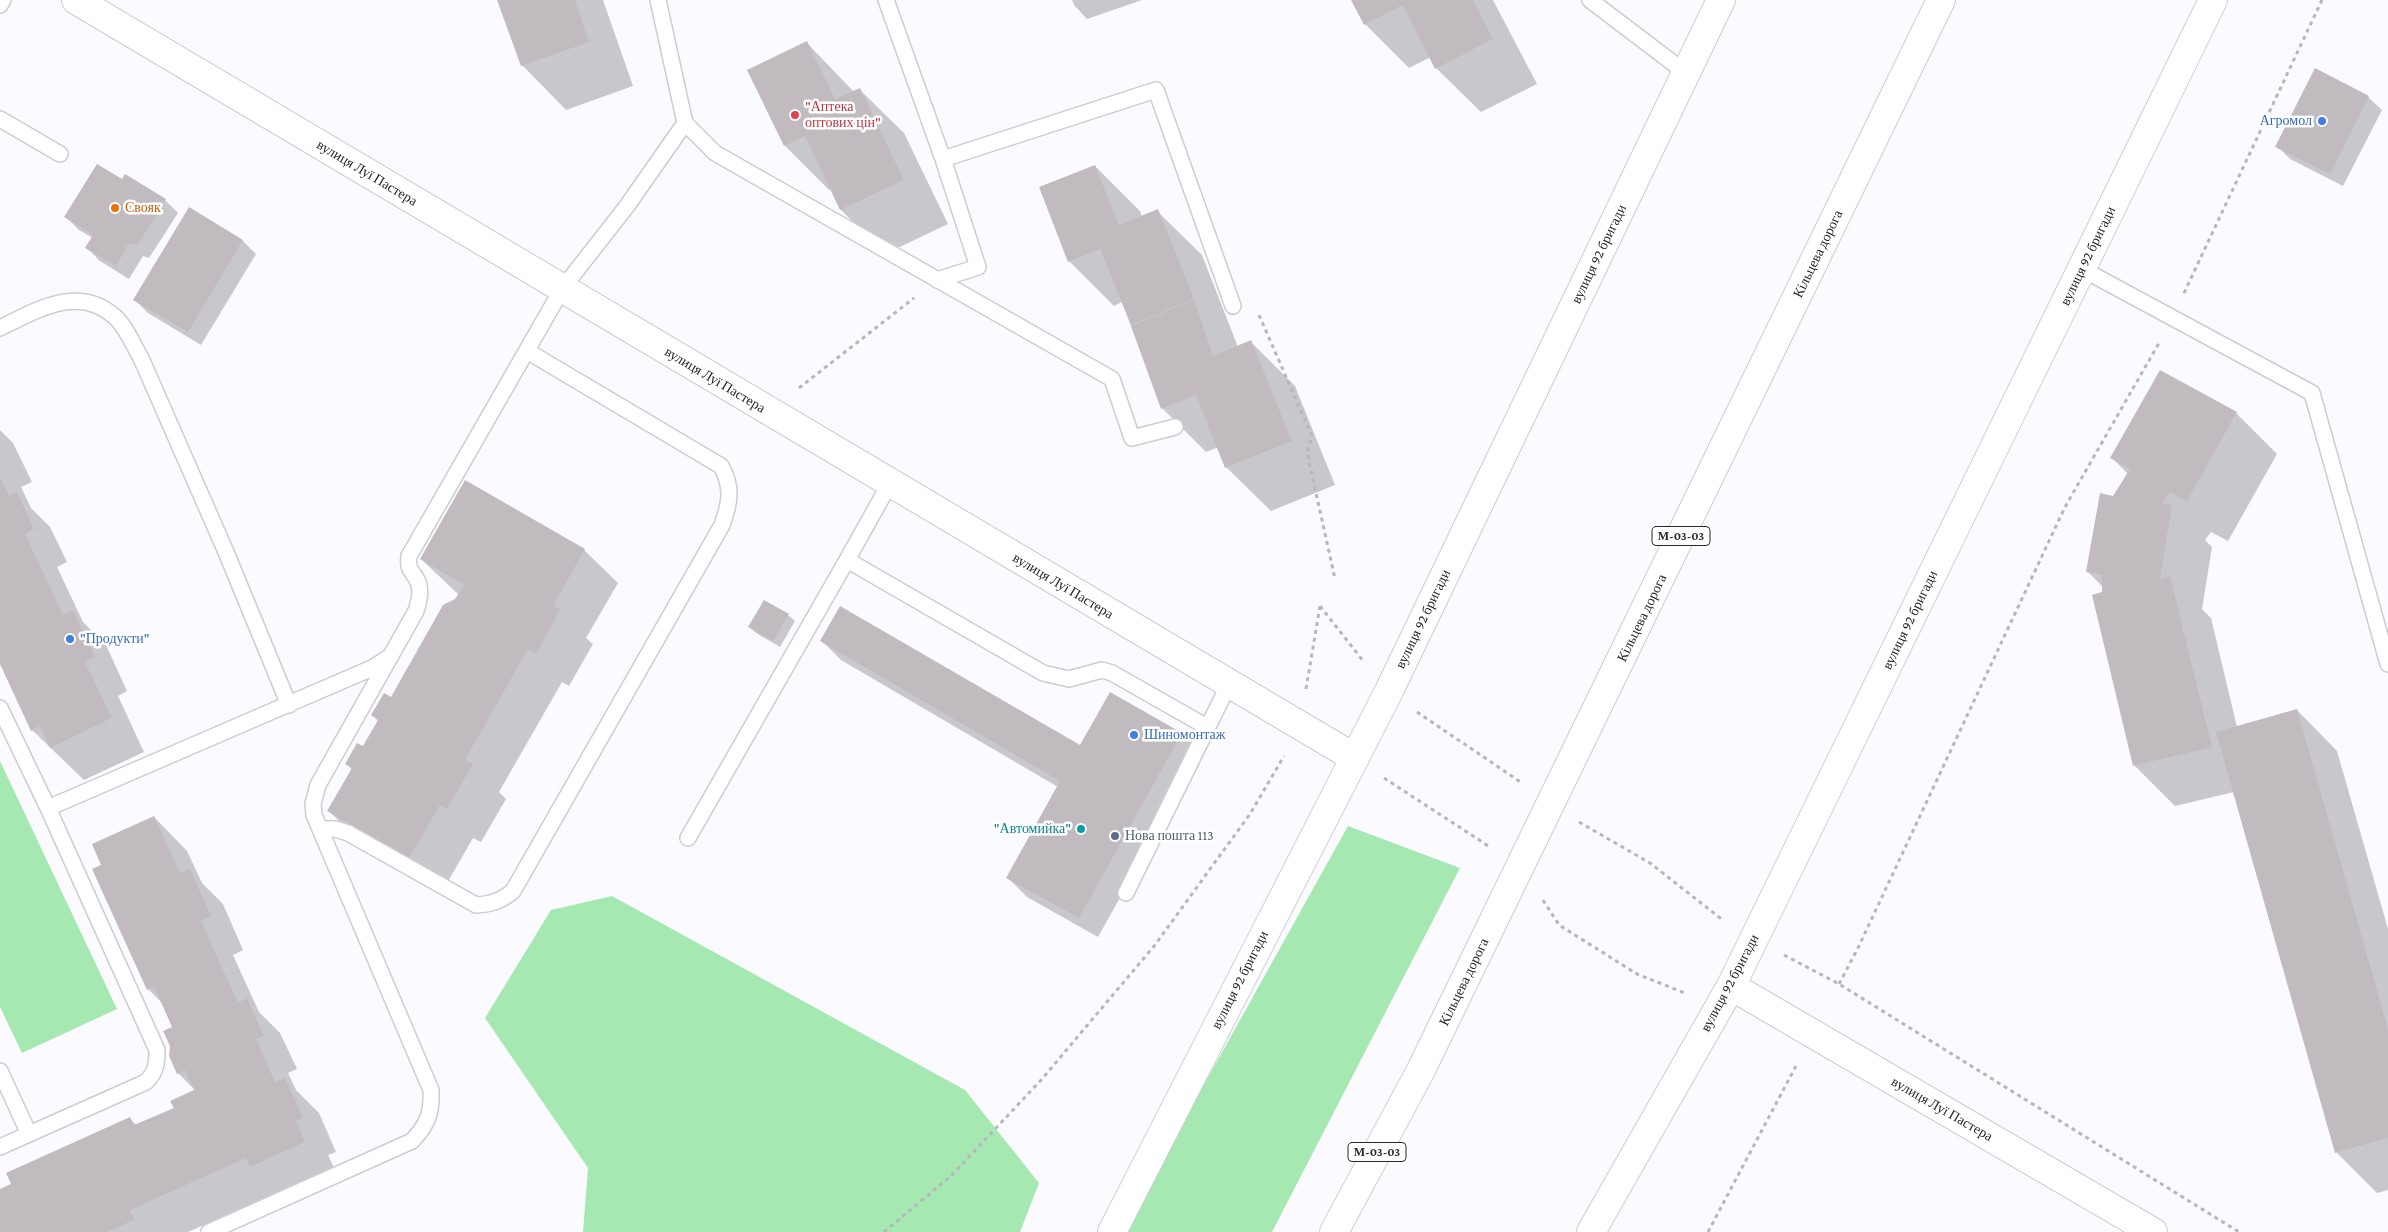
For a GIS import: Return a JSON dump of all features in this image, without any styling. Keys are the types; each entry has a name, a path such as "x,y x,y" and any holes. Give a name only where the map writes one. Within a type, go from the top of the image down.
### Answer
{"main road":[{"name":"вулиця Луї Пастера","path":"76,0 1355,758"},
{"name":"вулиця 92 бригади","path":"1112,1232 1388,693 1721,0"},
{"name":"Кільцева дорога","path":"1334,1232 1425,1063 1941,0"},
{"name":"вулиця 92 бригади","path":"1590,1232 1731,986 2213,0"},
{"name":"вулиця Луї Пастера","path":"1731,986 2152,1232"}],"lane":[{"path":"0,5 3,0"},
{"path":"886,0 943,159 978,267 937,280"},
{"path":"1590,0 1686,73"},
{"path":"661,1 685,123 715,154 1112,380 1132,438 1175,427"},
{"path":"943,159 1156,90 1232,306"},
{"path":"0,119 60,154"},
{"path":"209,1232 412,1141 426,1126 432,1101 431,1090 314,815 318,785 416,611 419,600 418,581 410,572 409,556 562,289 626,206 685,123"},
{"path":"2082,269 2312,393 2388,664"},
{"path":"0,328 50,305 68,301 90,303 114,316 128,334 141,358 226,552 289,704"},
{"path":"320,829 335,829 348,833 476,905 490,904 502,900 513,891 722,525 731,494 728,477 721,466 527,351"},
{"path":"688,838 890,483"},
{"path":"847,560 1043,673 1069,679 1102,670 1112,673 1208,728"},
{"path":"48,808 372,668 392,654"},
{"path":"1126,893 1229,684"},
{"path":"0,708 48,808 156,1050 157,1063 154,1074 146,1082 0,1147"},
{"path":"0,1071 30,1134"}],"path":[{"path":"2239,1232 1839,984 1858,948 2065,507 2172,318 2322,0"},
{"path":"769,412 937,280"},
{"path":"1232,306 1261,316 1312,436 1307,452 1334,579"},
{"path":"884,1232 952,1176 1042,1079 1155,945 1250,814 1300,726 1320,606 1388,693"},
{"path":"1708,1232 1799,1059"}],"green space":[{"path":"0,761 117,1009 22,1053 0,1007"},
{"path":"1348,826 1460,868 1272,1232 1122,1232"},
{"path":"612,896 965,1090 1039,1183 1020,1232 583,1232 588,1168 485,1018 551,910"}],"building":[{"path":"497,0 575,0 589,42 521,66"},
{"path":"1351,0 1473,0 1493,39 1435,69 1403,5 1364,25"},
{"path":"807,41 835,99 860,88 904,180 840,210 805,136 784,146 747,70"},
{"name":"Агромол","path":"2315,68 2369,96 2330,174 2275,147"},
{"name":"Свояк","path":"97,164 122,179 125,174 166,199 138,244 132,245 129,243 116,266 85,248 93,235 64,217"},
{"path":"1095,165 1119,225 1158,209 1194,299 1131,325 1100,249 1068,262 1039,187"},
{"path":"189,207 243,240 188,332 133,300"},
{"path":"1194,300 1213,356 1251,340 1292,441 1225,468 1196,395 1161,409 1131,326"},
{"path":"2160,370 2237,412 2187,501 2170,492 2162,503 2172,505 2160,579 2170,576 2212,747 2133,766 2092,595 2102,592 2102,575 2086,572 2100,493 2113,496 2130,469 2110,458"},
{"path":"0,477 9,496 17,492 34,529 25,534 63,615 73,610 95,657 85,662 112,718 50,748 40,726 31,731 0,664"},
{"path":"465,480 585,549 553,606 560,610 536,654 528,649 465,760 473,764 447,809 440,805 409,858 327,811 352,768 345,764 357,743 363,746 378,720 371,715 384,693 391,697 443,605 455,599 464,585 420,559"},
{"path":"764,600 789,614 773,641 748,627"},
{"name":"\"Автомийка\"","path":"840,606 1080,745 1110,692 1182,733 1079,918 1006,878 1060,781 820,641"},
{"path":"2297,709 2388,1029 2388,1138 2335,1153 2216,732"},
{"path":"154,816 180,873 190,869 211,916 201,921 238,1003 247,998 264,1036 256,1039 275,1082 285,1078 303,1118 296,1121 305,1142 250,1167 246,1158 130,1210 134,1220 107,1232 0,1232 0,1189 11,1184 6,1173 130,1117 134,1125 174,1108 170,1101 194,1090 185,1070 177,1074 169,1056 170,1046 163,1031 172,1027 154,986 147,990 92,869 101,865 92,844"}],"place":[{"name":"\"Аптека оптових цін\"","path":"795,115"},
{"name":"Агромол","path":"2322,121"},
{"name":"Свояк","path":"115,208"},
{"name":"\"Продукти\"","path":"70,639"},
{"name":"Шиномонтаж","path":"1134,735"},
{"name":"\"Автомийка\"","path":"1081,829"},
{"name":"Нова пошта 113","path":"1115,836"}]}
